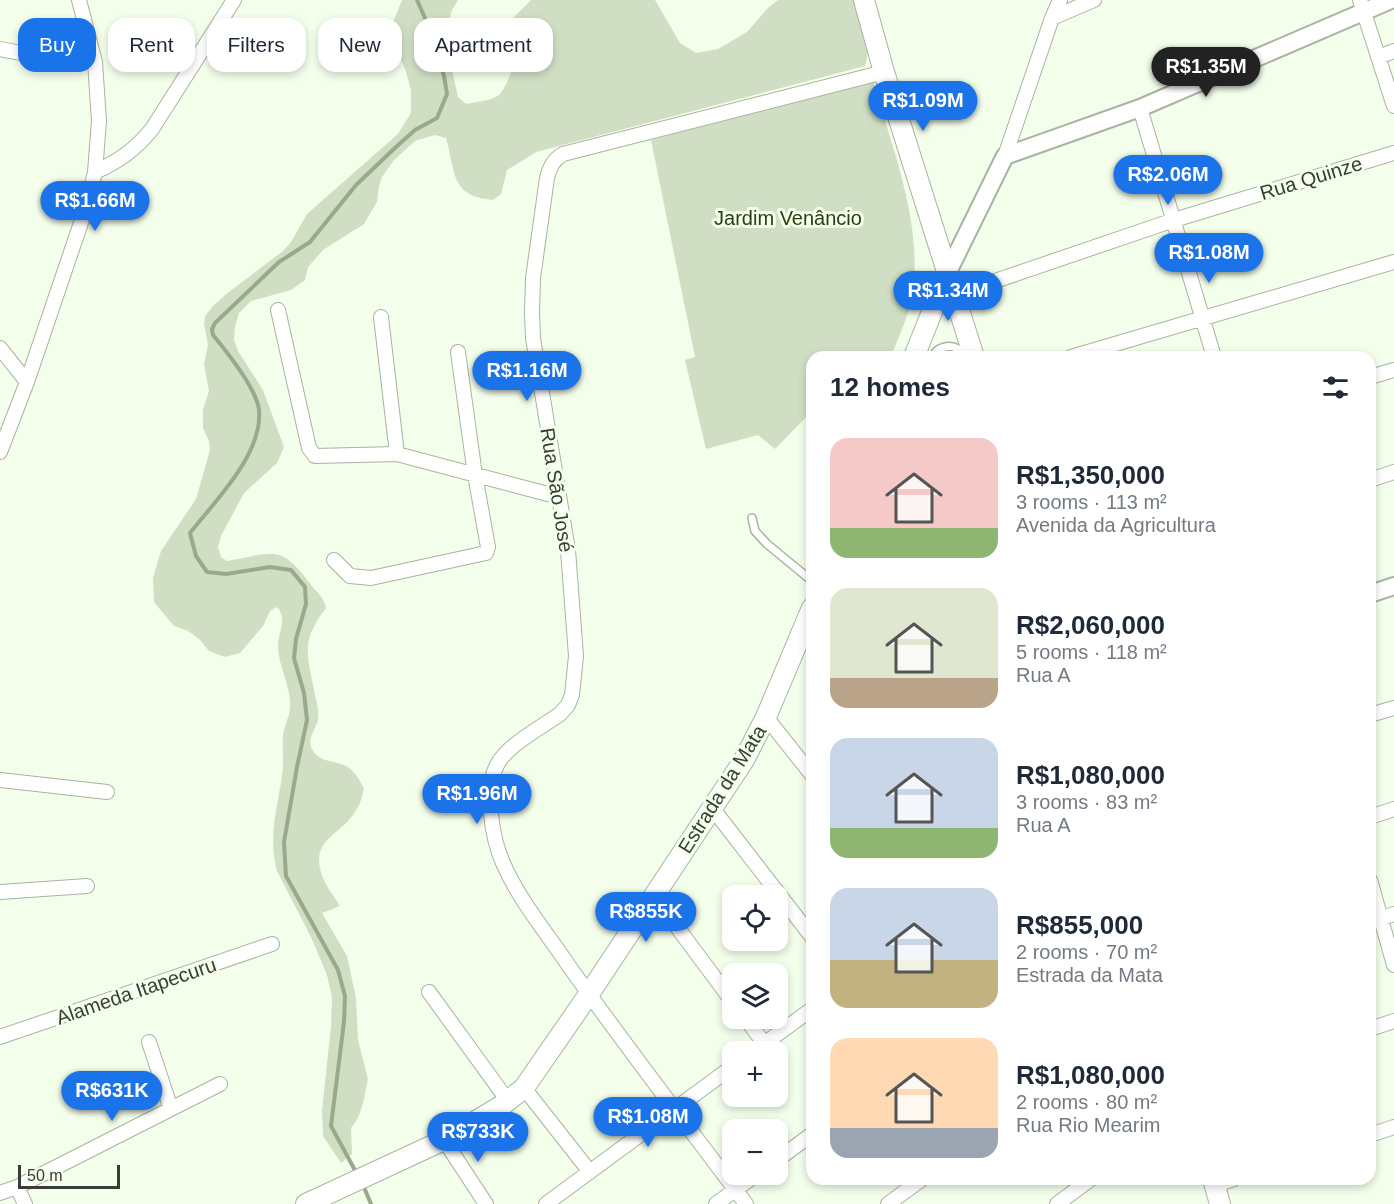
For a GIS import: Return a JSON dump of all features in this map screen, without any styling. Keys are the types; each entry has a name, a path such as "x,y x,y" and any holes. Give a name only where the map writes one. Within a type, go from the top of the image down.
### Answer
{"main road":[{"path":"867,1 884,72 972,351"},
{"path":"916,351 947,274"},
{"name":"Estrada da Mata","path":"306,1204 444,1140 480,1120 524,1088 744,760 766,717 806,622"}],"street":[{"path":"79,0 83,18"},
{"path":"95,172 130,153 147,136 234,0"},
{"path":"947,274 1005,156 1060,0"},
{"path":"1052,18 1094,0"},
{"path":"1005,156 1140,108 1362,6 1391,0"},
{"path":"1362,6 1394,106"},
{"path":"0,49 18,52"},
{"path":"1378,57 1394,51"},
{"path":"0,452 5,427 27,382 87,206 95,172 99,121 95,72"},
{"name":"Rua São José","path":"746,1204 589,994 515,887 502,861 494,835 491,789 495,766 504,755 560,714 572,695 576,656 568,550 533,338 533,278 547,178 556,158 572,150 884,72"},
{"path":"1140,108 1212,351"},
{"name":"Rua Quinze","path":"954,295 1174,220 1394,153"},
{"path":"1091,351 1394,262"},
{"path":"278,310 312,453 318,457 397,454 559,497"},
{"path":"381,317 397,454"},
{"path":"0,348 27,382"},
{"path":"333,560 350,576 371,578 486,553 488,547 475,475 458,352"},
{"path":"1376,375 1394,370"},
{"path":"1376,478 1394,472"},
{"path":"1376,592 1394,586"},
{"path":"1376,713 1394,708"},
{"path":"766,717 806,767"},
{"path":"0,780 107,792"},
{"path":"713,809 806,929"},
{"path":"1376,815 1394,809"},
{"path":"0,892 87,886"},
{"path":"654,896 722,988"},
{"path":"1376,901 1394,965"},
{"name":"Alameda Itapecuru","path":"0,1037 272,944"},
{"path":"429,992 508,1101"},
{"path":"769,1041 806,1013"},
{"path":"1376,1027 1394,1021"},
{"path":"149,1042 171,1109"},
{"path":"546,1204 722,1074"},
{"path":"0,1193 17,1187 220,1084"},
{"path":"524,1088 590,1172"},
{"path":"1376,1133 1394,1127"},
{"path":"788,1152 806,1138"},
{"path":"444,1140 486,1204"},
{"path":"716,1204 742,1185"},
{"path":"888,1204 914,1185"},
{"path":"1058,1204 1083,1185"},
{"path":"17,1187 25,1204"}],"lane":[{"path":"936,351 951,346 959,351"},
{"path":"752,518 755,531 767,544 806,576"}],"green space":[{"path":"402,0 458,0 450,18 414,18 414,72 452,72 458,97 466,104 492,99 499,95 511,72 553,72 553,18 513,18 531,0 655,0 680,43 696,53 718,49 747,32 778,0 853,0 864,33 867,58 865,66 536,152 507,170 501,194 493,200 479,198 462,188 454,172 446,138 435,135 415,141 394,160 382,177 377,202 364,224 323,250 308,267 305,280 291,290 251,301 239,313 234,340 238,351 263,390 284,447 277,463 244,493 221,536 218,547 221,557 227,561 266,554 283,557 291,562 322,598 326,608 312,631 308,650 318,712 310,745 318,756 351,769 364,789 353,815 323,845 319,861 324,881 340,906 322,913 347,956 356,998 358,1040 368,1079 358,1118 351,1128 352,1154 341,1163 323,1136 322,1110 332,997 327,975 311,937 277,871 274,859 273,835 283,771 283,735 290,709 289,693 278,646 282,616 277,607 270,611 263,626 240,653 225,657 209,651 188,631 174,626 154,602 153,578 161,551 196,499 210,450 203,428 203,409 209,391 204,364 208,345 204,324 205,316 225,295 283,251 291,242 307,214 398,134 411,113 411,90 402,62 402,18 395,18"},
{"name":"Jardim Venâncio","path":"873,81 897,160 910,214 915,269 911,304 893,351 806,351 806,417 775,449 758,435 706,449 685,360 695,357 651,140"}],"waterway":[{"path":"357,1174 331,1126 345,996 338,970 286,876 284,842 307,720 304,693 294,658 296,639 306,604 305,587 291,570 270,567 226,574 207,572 196,556 190,533 224,492 246,460 258,427 257,401 240,371 213,335 212,329 215,323 279,262 310,242 356,185 396,147 415,130 437,118 447,94 444,76 429,27 417,0"},
{"path":"363,1185 371,1204"}]}
